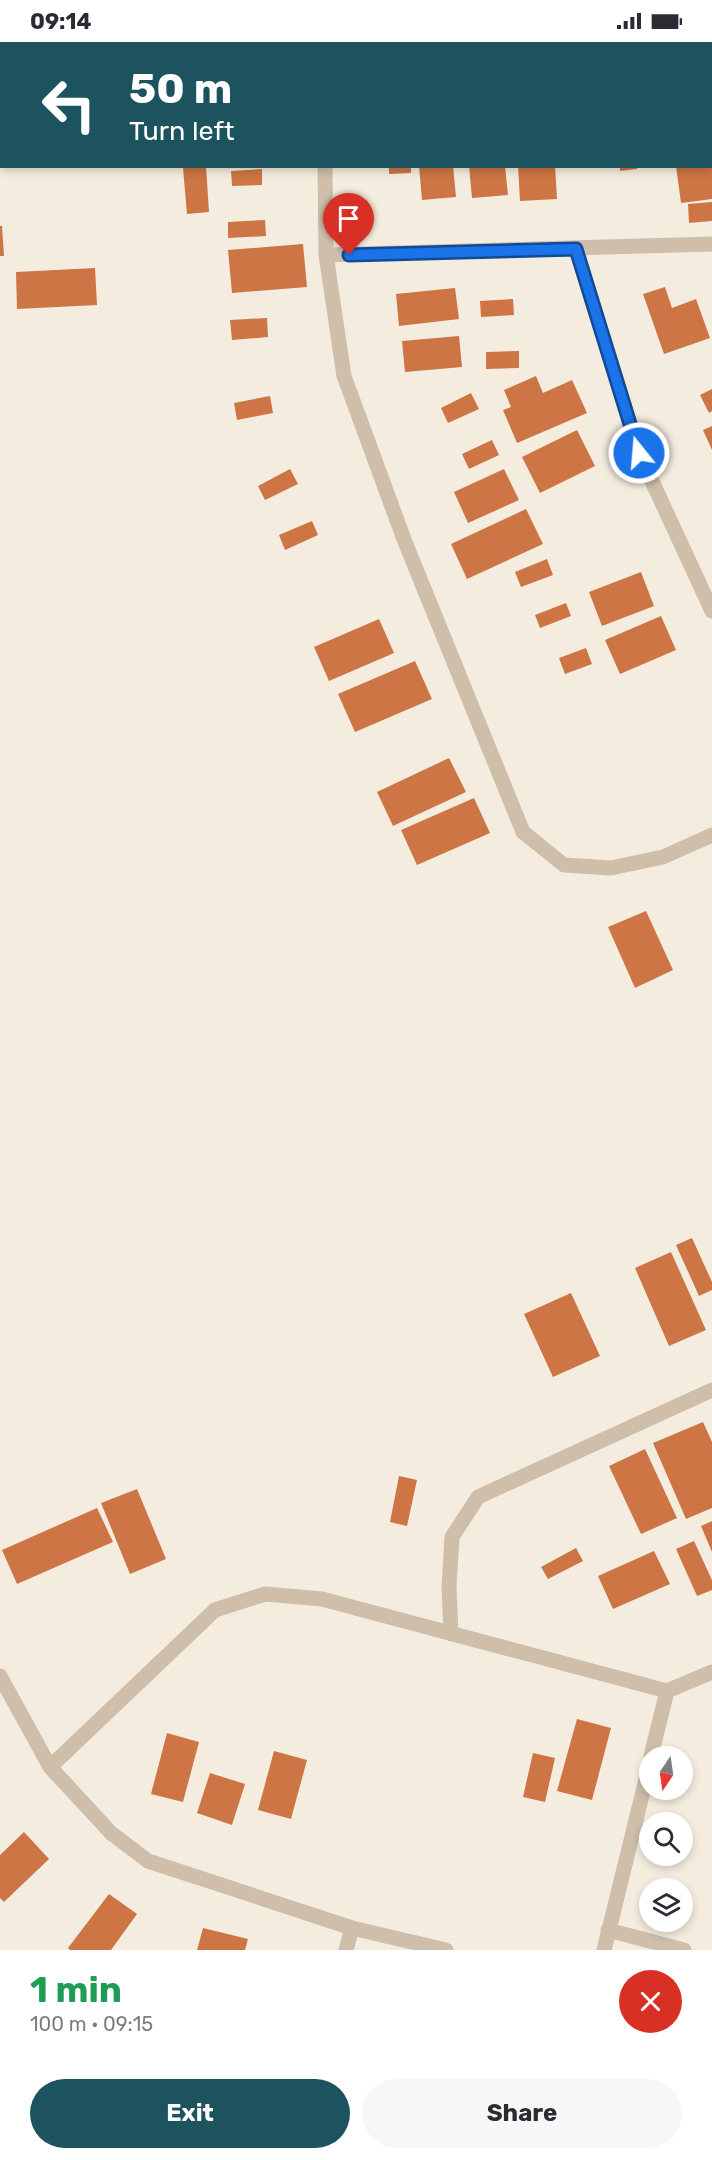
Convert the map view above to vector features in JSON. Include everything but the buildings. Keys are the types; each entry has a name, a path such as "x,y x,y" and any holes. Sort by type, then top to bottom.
{"street":[{"path":"325,168 326,255 344,376 405,542 522,832 564,865 611,868 663,857 712,835"},
{"path":"326,255 712,244"},
{"path":"576,249 639,453 712,611"},
{"path":"451,1634 449,1587 452,1537 478,1497 712,1390"},
{"path":"50,1767 215,1610 265,1594 322,1599 667,1691 712,1672"},
{"path":"0,1676 50,1767 111,1833 148,1861 352,1928 446,1950"},
{"path":"653,1746 667,1691"},
{"path":"604,1950 640,1800"},
{"path":"346,1950 352,1928"},
{"path":"608,1930 684,1950"}],"route":[{"path":"349,255 576,249 639,453"}]}
